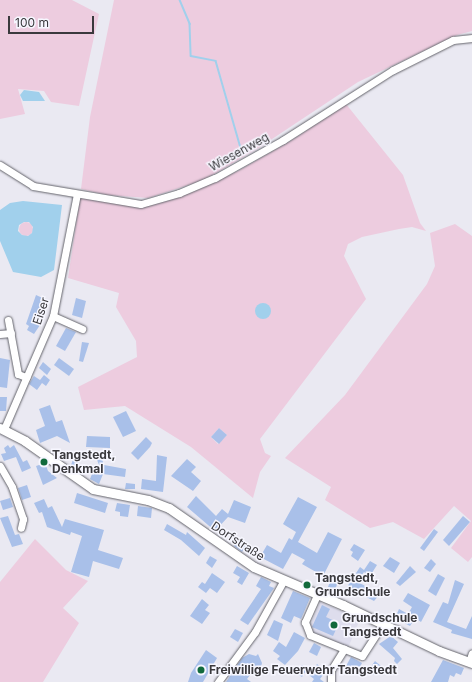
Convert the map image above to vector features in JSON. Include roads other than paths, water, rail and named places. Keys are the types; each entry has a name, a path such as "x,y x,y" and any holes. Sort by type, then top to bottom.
{"main road":[{"name":"Dorfstraße","path":"2,429 93,488 148,500 169,508 237,557 439,651 470,662"}],"street":[{"name":"Wiesenweg","path":"0,165 33,186 141,204 179,193 215,178 283,140 393,70 453,40 472,38"},
{"name":"Eiser","path":"2,429 53,316 77,194"},
{"path":"53,316 82,329"},
{"path":"8,320 18,374 26,377"},
{"path":"0,334 11,333"},
{"path":"0,466 12,487 23,519 21,528"},
{"path":"218,682 255,632 284,580"},
{"path":"318,595 305,622 307,632 344,649 360,656 365,655 383,624"},
{"path":"331,682 331,670 344,649"},
{"path":"470,662 472,653"}],"water":[{"path":"24,90 39,92 45,101 23,101 20,95"},
{"path":"23,201 62,205 54,270 41,277 13,272 0,241 0,210 10,203","holes":["24,222 29,222 33,227 32,233 28,236 22,235 18,231 19,225"]},
{"path":"260,303 266,303 271,308 269,317 266,319 260,319 255,314 255,308"}],"waterway":[{"path":"180,0 190,24 191,56 216,61 241,148"}],"place":[{"name":"Tangstedt, Denkmal","path":"44,462"},
{"name":"Tangstedt, Grundschule","path":"307,585"},
{"name":"Grundschule Tangstedt","path":"334,625"},
{"name":"Freiwillige Feuerwehr Tangstedt","path":"201,670"}]}
